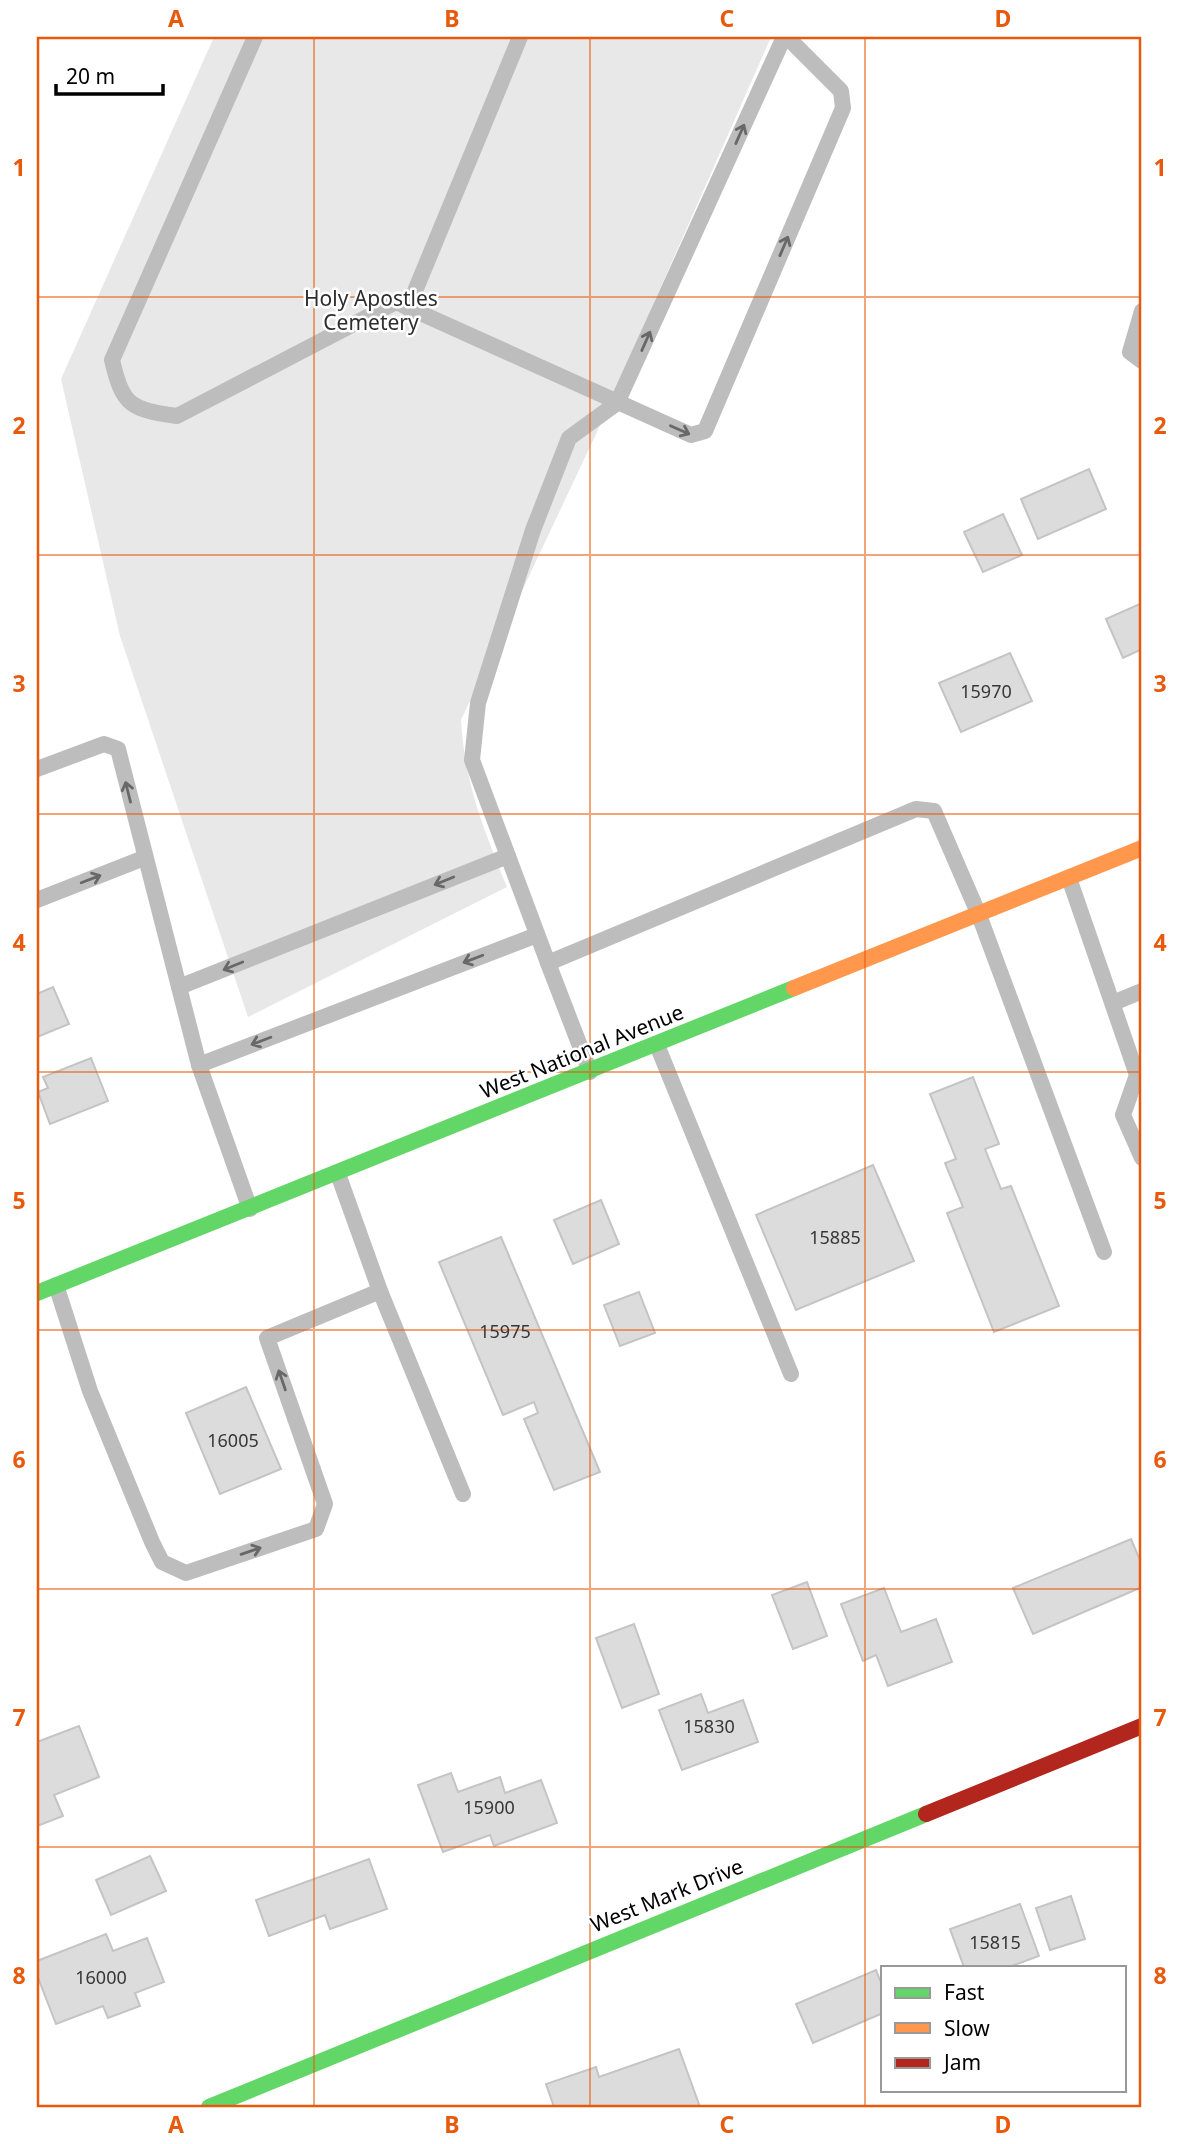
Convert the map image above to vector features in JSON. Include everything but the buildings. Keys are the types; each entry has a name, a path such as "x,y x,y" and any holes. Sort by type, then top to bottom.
{"main road":[{"name":"West National Avenue","path":"37,1293 250,1210 1142,848"},
{"name":"West Mark Drive","path":"209,2107 1142,1726"}],"lane":[{"path":"255,37 112,360 119,392 141,411 177,416 396,302 618,403 691,435 705,431 843,108 841,91 786,37 618,403 569,438 533,530 478,703 472,760 590,1072"},
{"path":"408,308 520,37"},
{"path":"1142,311 1130,352 1142,360"},
{"path":"37,769 104,744 118,749 199,1065 250,1210"},
{"path":"548,963 916,809 934,811 979,915 1104,1252"},
{"path":"179,987 508,856"},
{"path":"37,900 144,858"},
{"path":"1069,878 1137,1075 1124,1115 1142,1158"},
{"path":"199,1065 537,934"},
{"path":"1113,1003 1142,991"},
{"path":"657,1045 791,1374"},
{"path":"338,1174 380,1291 463,1494"},
{"path":"56,1285 90,1391 152,1542 162,1562 186,1573 316,1529 325,1504 267,1338 380,1291"}],"green space":[{"name":"Holy Apostles Cemetery","path":"214,37 771,37 597,432 461,720 471,786 507,887 248,1017 120,636 61,379"}],"traffic: fast":[{"path":"37,1293 794,988"},
{"path":"209,2107 926,1814"}],"traffic: slow":[{"path":"794,988 1142,848"}],"traffic: jam":[{"path":"926,1814 1142,1726"}]}
